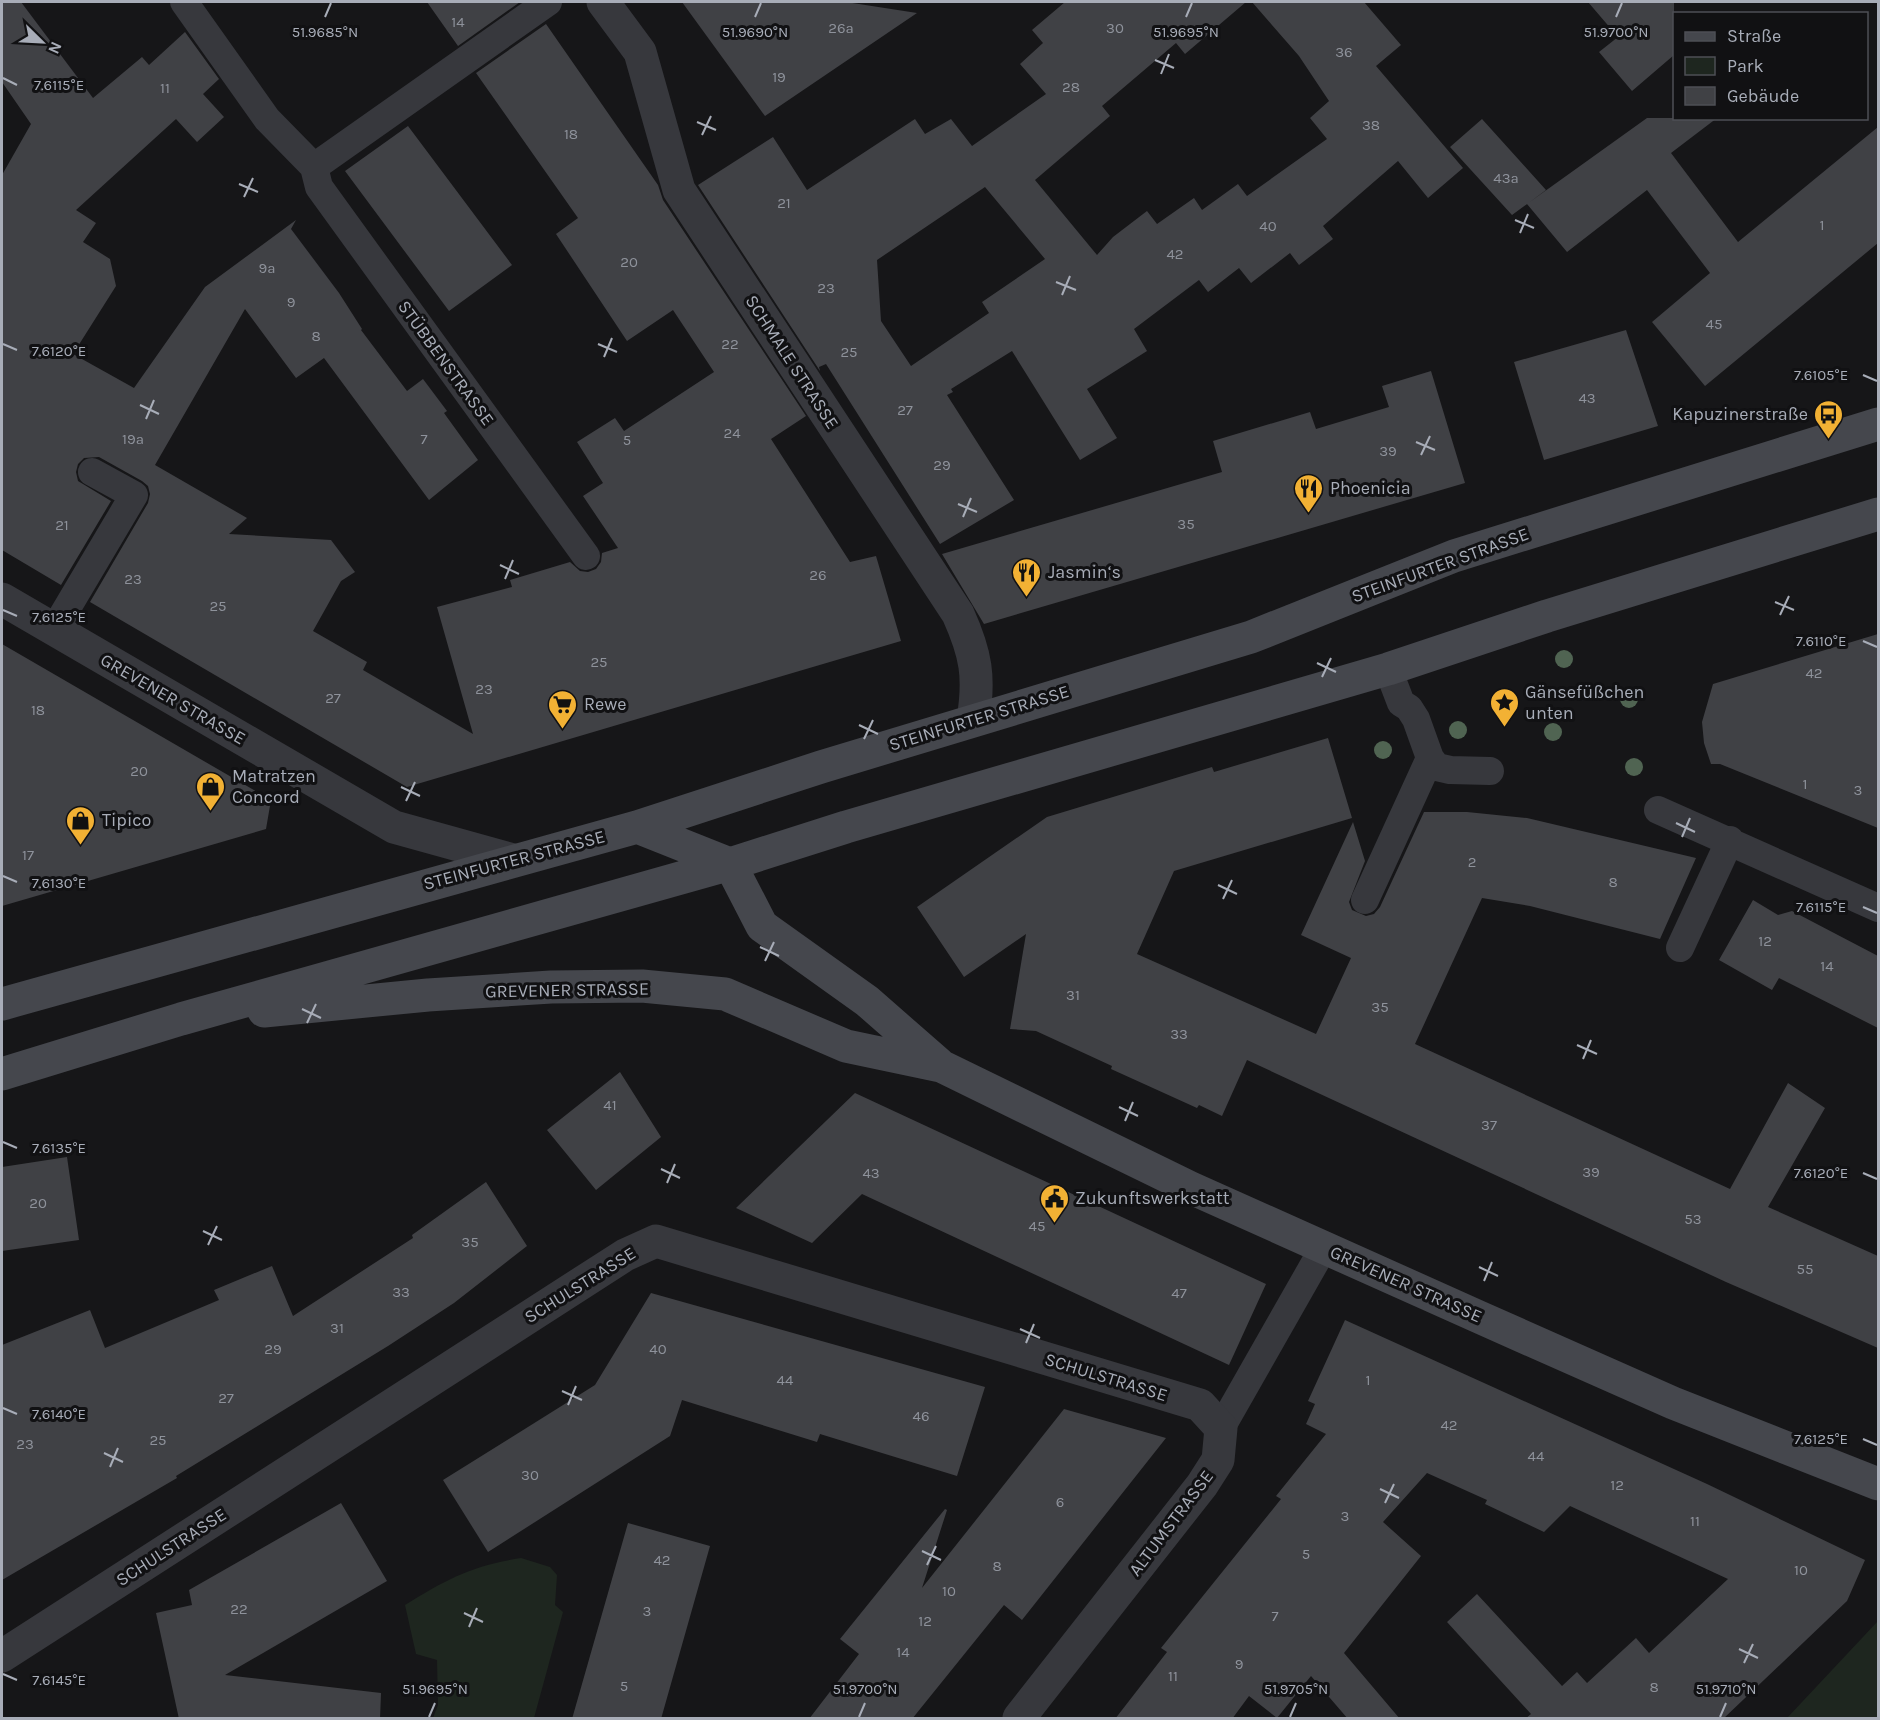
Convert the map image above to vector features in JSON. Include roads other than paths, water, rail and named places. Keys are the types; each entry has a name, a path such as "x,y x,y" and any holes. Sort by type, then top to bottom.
{"main road":[{"name":"STEINFURTER STRASSE","path":"2,1004 637,826 973,720 1251,637 1454,556 1878,424"},
{"path":"2,1074 182,1019 730,864 846,827 1388,669 1546,616 1878,514"},
{"path":"637,826 730,864"},
{"name":"GREVENER STRASSE","path":"730,864 762,926 867,1001 941,1066"},
{"name":"GREVENER STRASSE","path":"182,1019 428,995 551,987 642,986 725,994 846,1046 941,1066 1191,1188 1673,1403 1878,1484"}],"street":[{"name":"SCHMALE STRASSE","path":"603,2 640,52 679,190 958,614 969,638 979,687 973,720"},
{"name":"GREVENER STRASSE","path":"2,599 394,827 513,860"},
{"name":"SCHULSTRASSE","path":"2,1656 625,1255 656,1241 1200,1405 1221,1428"},
{"name":"ALTUMSTRASSE","path":"1019,1719 1202,1485 1218,1460 1221,1428"}],"lane":[{"name":"STÜBBENSTRASSE","path":"184,2 267,119 314,167 319,188 586,556"},
{"path":"314,167 548,2"},
{"path":"54,630 134,495 92,472"},
{"path":"1388,669 1401,703 1409,708 1416,719 1430,758 1437,767 1450,770 1490,771"},
{"path":"1365,900 1430,758"},
{"path":"1659,810 1878,908"},
{"path":"1680,948 1730,840"},
{"name":"ALTUMSTRASSE","path":"1221,1428 1324,1247"}],"place":[{"name":"Kapuzinerstraße","path":"1829,440"},
{"name":"Phoenicia","path":"1309,514"},
{"name":"Jasmin‘s","path":"1027,598"},
{"name":"Gänsefüßchen unten","path":"1504,728"},
{"name":"Rewe","path":"563,730"},
{"name":"Matratzen Concord","path":"211,812"},
{"name":"Tipico","path":"81,846"},
{"name":"Zukunftswerkstatt","path":"1054,1224"}]}
